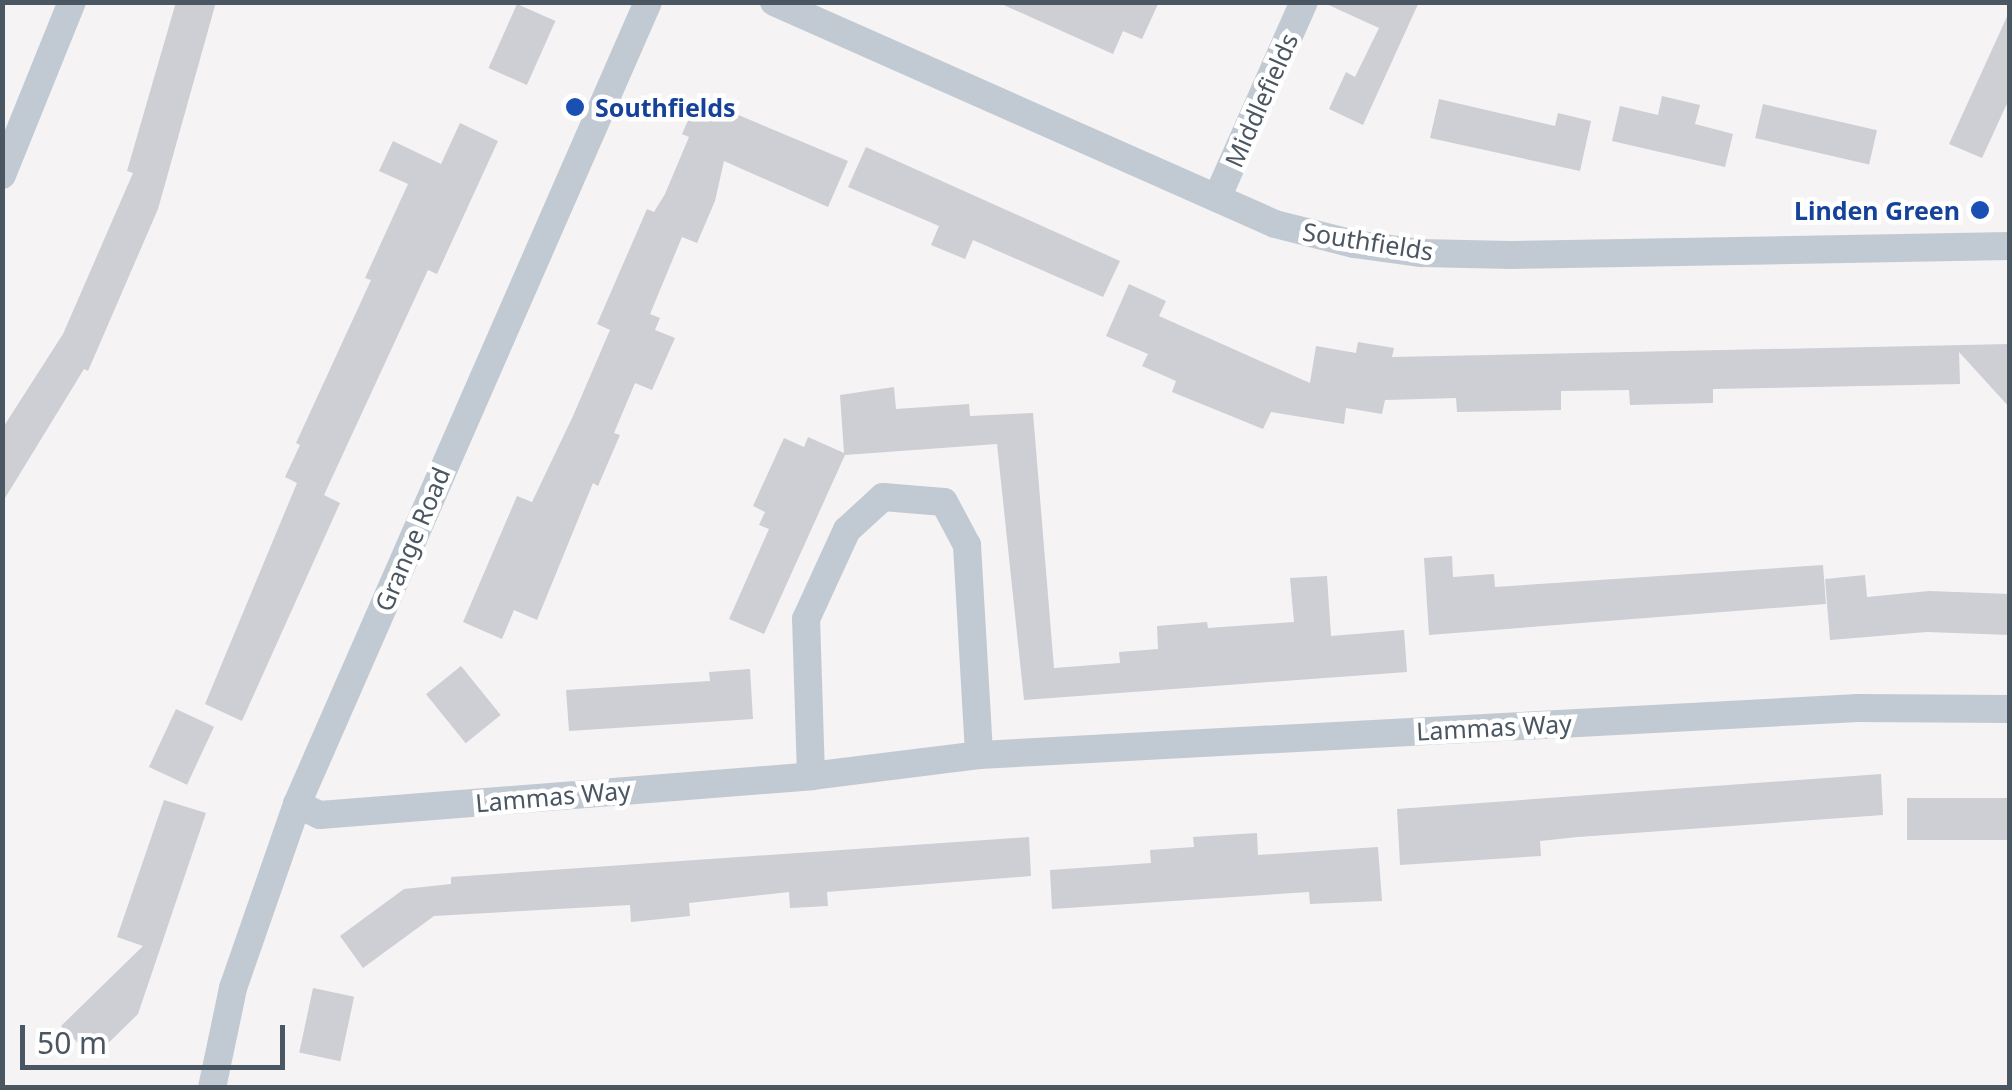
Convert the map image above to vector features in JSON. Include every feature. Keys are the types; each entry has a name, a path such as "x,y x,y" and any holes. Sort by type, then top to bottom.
{"street":[{"path":"2,175 72,2"},
{"name":"Grange Road","path":"212,1088 233,988 297,804 648,2"},
{"name":"Southfields","path":"774,2 1292,229 1421,254 2010,246"},
{"name":"Middlefields","path":"1217,198 1304,2"},
{"path":"811,776 806,619 847,530 884,497 944,502 967,544 980,755"},
{"name":"Lammas Way","path":"297,804 320,815 811,776 980,755 1858,708 2010,710"}],"building":[{"path":"176,2 216,2 158,209 88,371 84,369 2,503 2,429 63,334 133,173 127,171"},
{"path":"997,2 1159,2 1142,39 1123,31 1113,54"},
{"path":"1322,2 1419,2 1363,125 1329,109 1346,72 1355,77 1379,28"},
{"path":"517,4 555,21 527,85 489,68"},
{"path":"2010,10 2010,97 1982,158 1949,144"},
{"path":"1662,96 1700,105 1695,124 1733,134 1725,167 1612,141 1620,106 1658,115"},
{"path":"698,98 848,161 828,207 724,161 715,201 697,243 682,237 650,314 660,318 655,330 675,338 652,390 635,383 614,433 620,435 598,486 593,483 537,620 514,610 502,639 463,622 517,496 532,502 573,416 610,330 597,324 647,209 654,212 665,194 689,137 682,134"},
{"path":"1439,99 1555,126 1558,113 1591,121 1580,171 1430,138"},
{"path":"1763,104 1877,130 1869,164 1755,138"},
{"path":"460,123 498,141 437,274 428,270 324,495 340,503 242,721 205,704 297,483 285,477 300,445 296,443 371,280 365,278 408,184 379,171 393,141 441,164"},
{"path":"866,147 1120,261 1103,297 973,240 965,259 931,245 939,226 848,187"},
{"path":"1129,284 1166,301 1159,316 1310,383 1316,346 1356,353 1358,342 1394,348 1392,357 2010,344 2010,408 1959,352 1960,384 1713,389 1713,403 1630,405 1629,390 1561,391 1561,410 1457,412 1456,398 1385,400 1382,414 1346,408 1344,424 1271,412 1263,429 1172,392 1176,381 1142,366 1148,354 1106,336"},
{"path":"894,387 896,409 969,404 970,416 1033,413 1054,668 1120,663 1119,652 1158,649 1157,626 1207,622 1208,628 1294,622 1290,578 1327,576 1331,636 1404,630 1407,672 1024,700 997,444 845,455 764,634 729,619 769,529 759,525 765,512 753,506 784,438 804,447 808,437 844,453 840,395"},
{"path":"1452,556 1453,577 1494,574 1495,587 1823,565 1826,604 1429,635 1424,558"},
{"path":"1865,575 1867,597 1929,591 2010,594 2010,635 1927,632 1830,640 1825,579"},
{"path":"461,666 501,715 466,743 426,694"},
{"path":"750,669 753,719 569,731 566,690 710,681 709,672"},
{"path":"176,709 214,727 187,785 149,767"},
{"path":"1881,774 1883,815 1578,837 1540,841 1541,856 1400,865 1397,809"},
{"path":"1907,798 2010,798 2010,840 1907,840"},
{"path":"164,800 206,813 138,1014 93,1058 61,1026 143,946 117,937"},
{"path":"1257,833 1258,855 1378,847 1382,901 1310,904 1309,892 1052,909 1050,870 1151,863 1150,850 1194,847 1193,837"},
{"path":"1029,837 1031,876 827,892 828,906 790,908 789,892 689,903 690,916 631,922 630,905 434,916 363,968 340,936 404,889 451,884 451,877"},
{"path":"313,988 354,997 340,1061 299,1053"}],"place":[{"name":"Southfields","path":"575,107"},
{"name":"Linden Green","path":"1980,210"}]}
